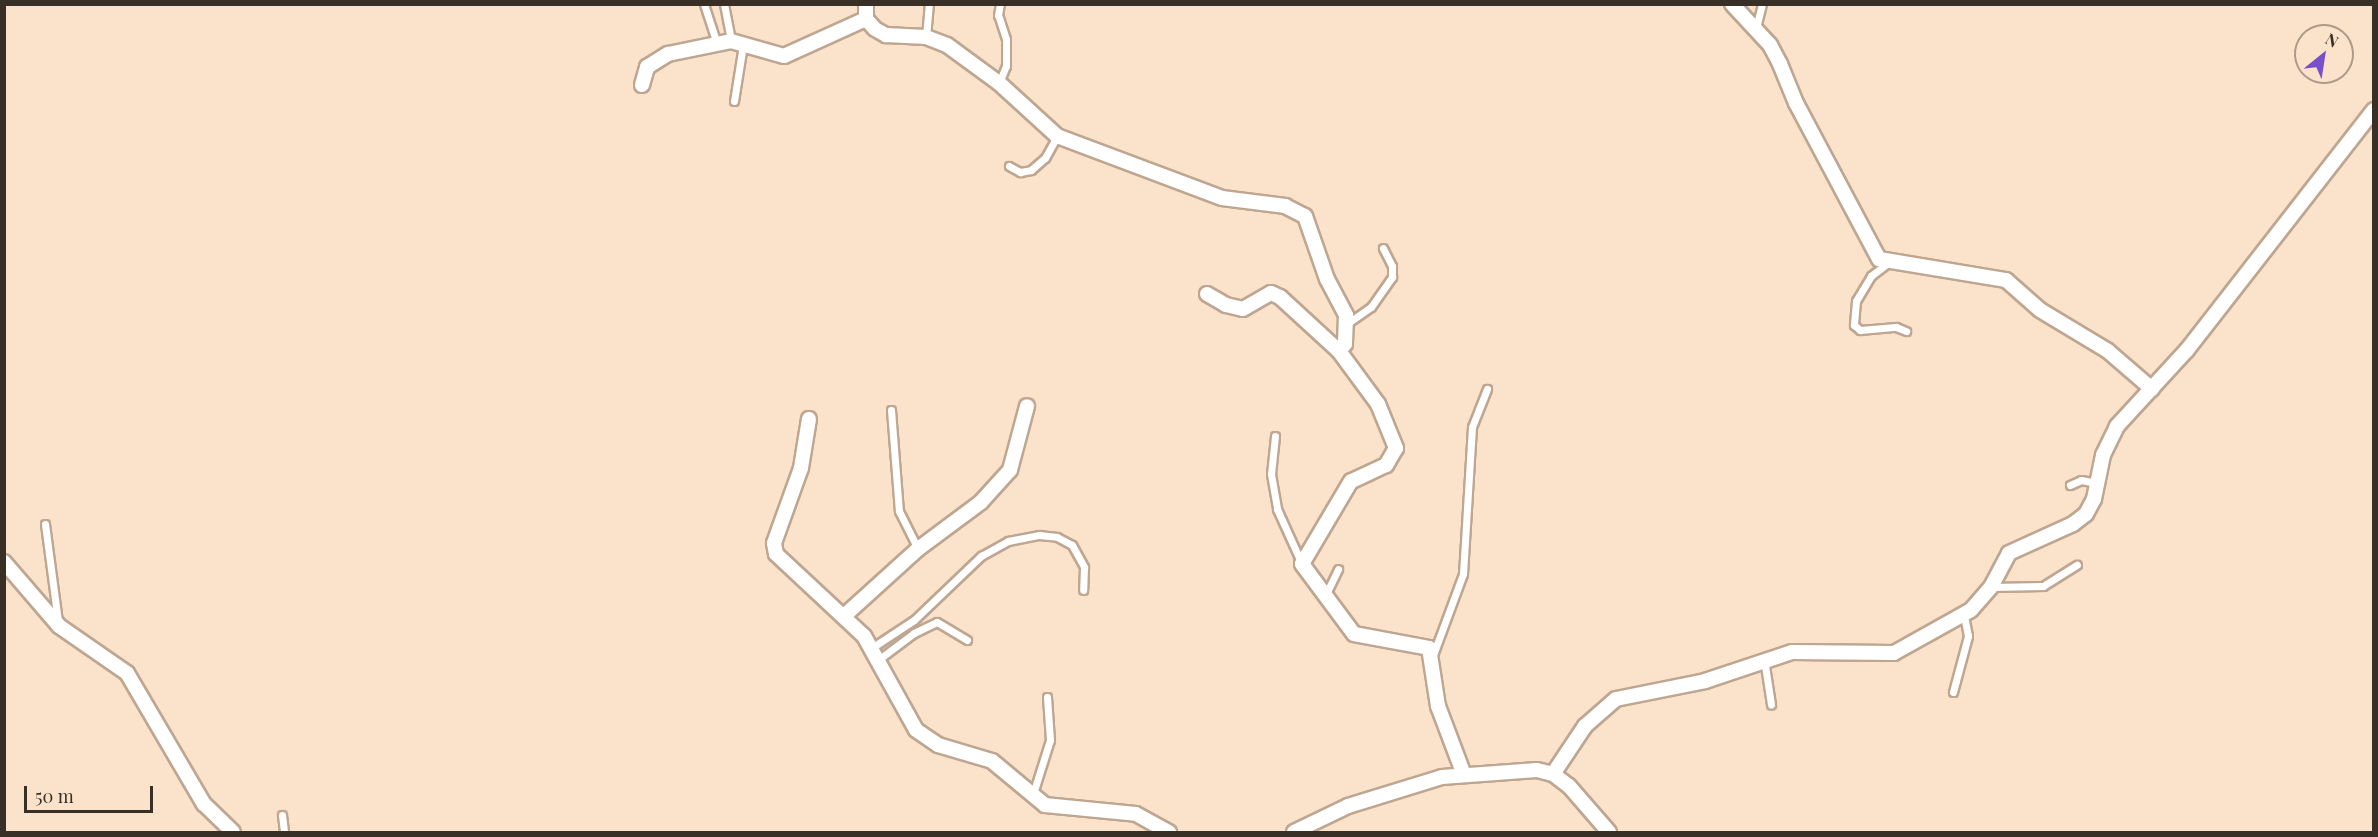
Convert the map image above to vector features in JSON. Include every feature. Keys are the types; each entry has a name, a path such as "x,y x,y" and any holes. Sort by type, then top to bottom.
{"street":[{"path":"1732,4 1756,28 1780,64 1872,252 1887,263 2006,280 2040,310 2108,351 2152,389"},
{"path":"642,85 654,60 717,44 737,43 784,56 866,12 886,35 926,38 947,45 999,83 1058,135 1222,198 1296,209 1312,226 1327,279 1348,322 1345,344 1339,351"},
{"path":"1553,774 1585,726 1616,699 1705,681 1764,659 1792,652 1894,653 1964,615 1991,587 2009,553 2073,524 2086,513 2109,440 2187,350 2373,110"},
{"path":"1207,294 1226,305 1243,309 1271,293 1280,297 1339,351 1378,404 1396,448 1386,465 1352,481 1302,564 1354,634 1422,645 1433,655 1438,706 1463,772"},
{"path":"844,616 918,549 954,525 1010,470 1027,406"},
{"path":"809,419 801,468 774,543 776,554 844,616 876,654 916,730 926,739 992,761 1032,797 1058,809 1136,814 1168,832"},
{"path":"4,562 59,626 127,673 204,804 233,832"},
{"path":"1294,832 1348,806 1463,772 1537,770 1553,774 1569,786 1609,832"}],"lane":[{"path":"704,4 717,44"},
{"path":"724,4 737,43 734,101"},
{"path":"926,38 929,4"},
{"path":"999,83 1006,66 1006,39 998,15 1000,4"},
{"path":"1756,28 1762,4"},
{"path":"1009,166 1020,172 1039,165 1058,135"},
{"path":"1348,322 1371,307 1392,277 1392,266 1383,248"},
{"path":"1887,263 1871,276 1856,301 1854,325 1860,330 1896,327 1906,331"},
{"path":"1433,655 1463,574 1473,427 1487,389"},
{"path":"891,410 899,511 918,549"},
{"path":"1275,436 1271,474 1277,509 1302,564"},
{"path":"2070,485 2081,480 2097,483"},
{"path":"45,524 59,626"},
{"path":"876,654 981,556 1008,541 1039,535 1057,537 1072,545 1084,567 1083,590"},
{"path":"1991,587 2043,586 2077,566"},
{"path":"1325,596 1338,569"},
{"path":"1953,692 1968,636 1964,615"},
{"path":"876,654 937,622 968,640"},
{"path":"1764,659 1771,704"},
{"path":"1032,797 1050,740 1047,697"},
{"path":"282,815 284,832"}]}
